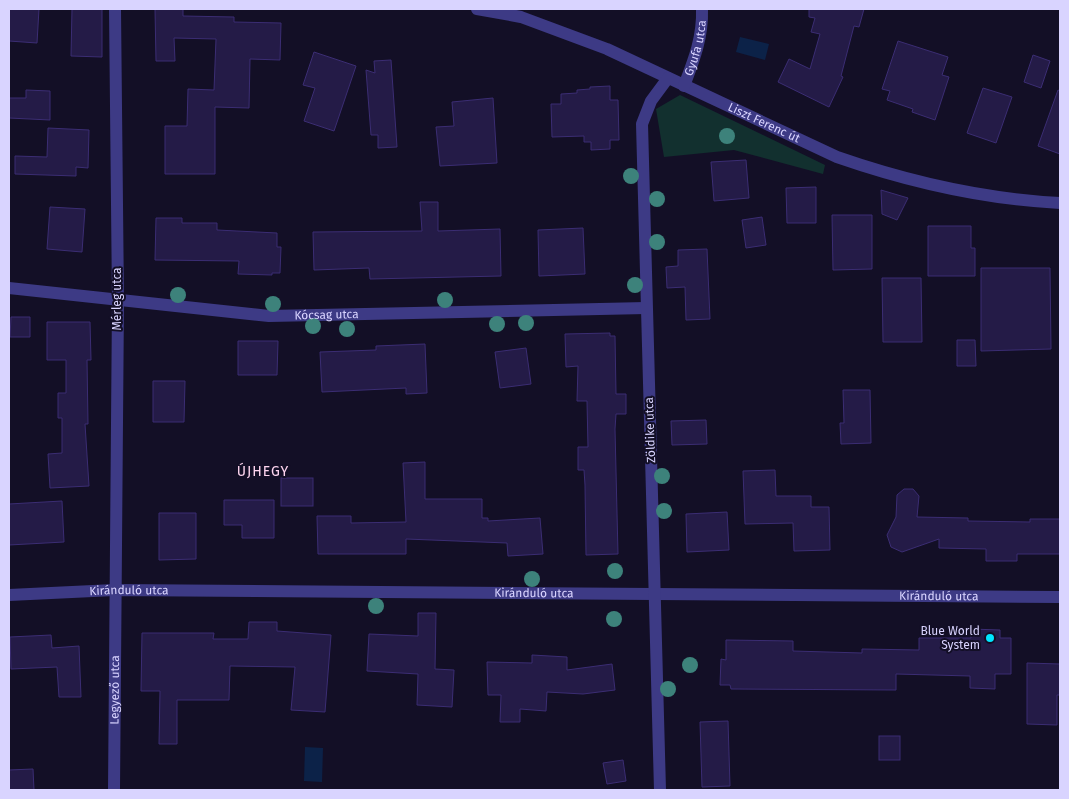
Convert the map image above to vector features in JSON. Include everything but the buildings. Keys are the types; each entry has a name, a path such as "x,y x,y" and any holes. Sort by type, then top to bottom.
{"street":[{"name":"Mérleg utca","path":"114,590 118,301 115,9"},
{"name":"Liszt Ferenc út","path":"477,9 530,20 607,49 838,157 877,171 919,182 979,193 1060,203"},
{"name":"Gyufa utca","path":"684,86 698,51 702,9"},
{"name":"Zöldike utca","path":"660,790 642,124 651,101 668,78"},
{"name":"Kócsag utca","path":"9,288 269,316 646,308"},
{"name":"Kiránduló utca","path":"9,595 114,590 655,596 1060,597"},
{"name":"Legyező utca","path":"114,590 114,790"}],"green space":[{"path":"680,95 825,165 823,174 734,150 664,157 656,109"}],"water":[{"path":"740,37 769,44 765,60 736,52"},
{"path":"305,747 323,748 322,782 304,781"}],"place":[{"name":"Blue World System","path":"990,638"}],"district":[{"name":"ÚJHEGY","path":"263,471"}]}
